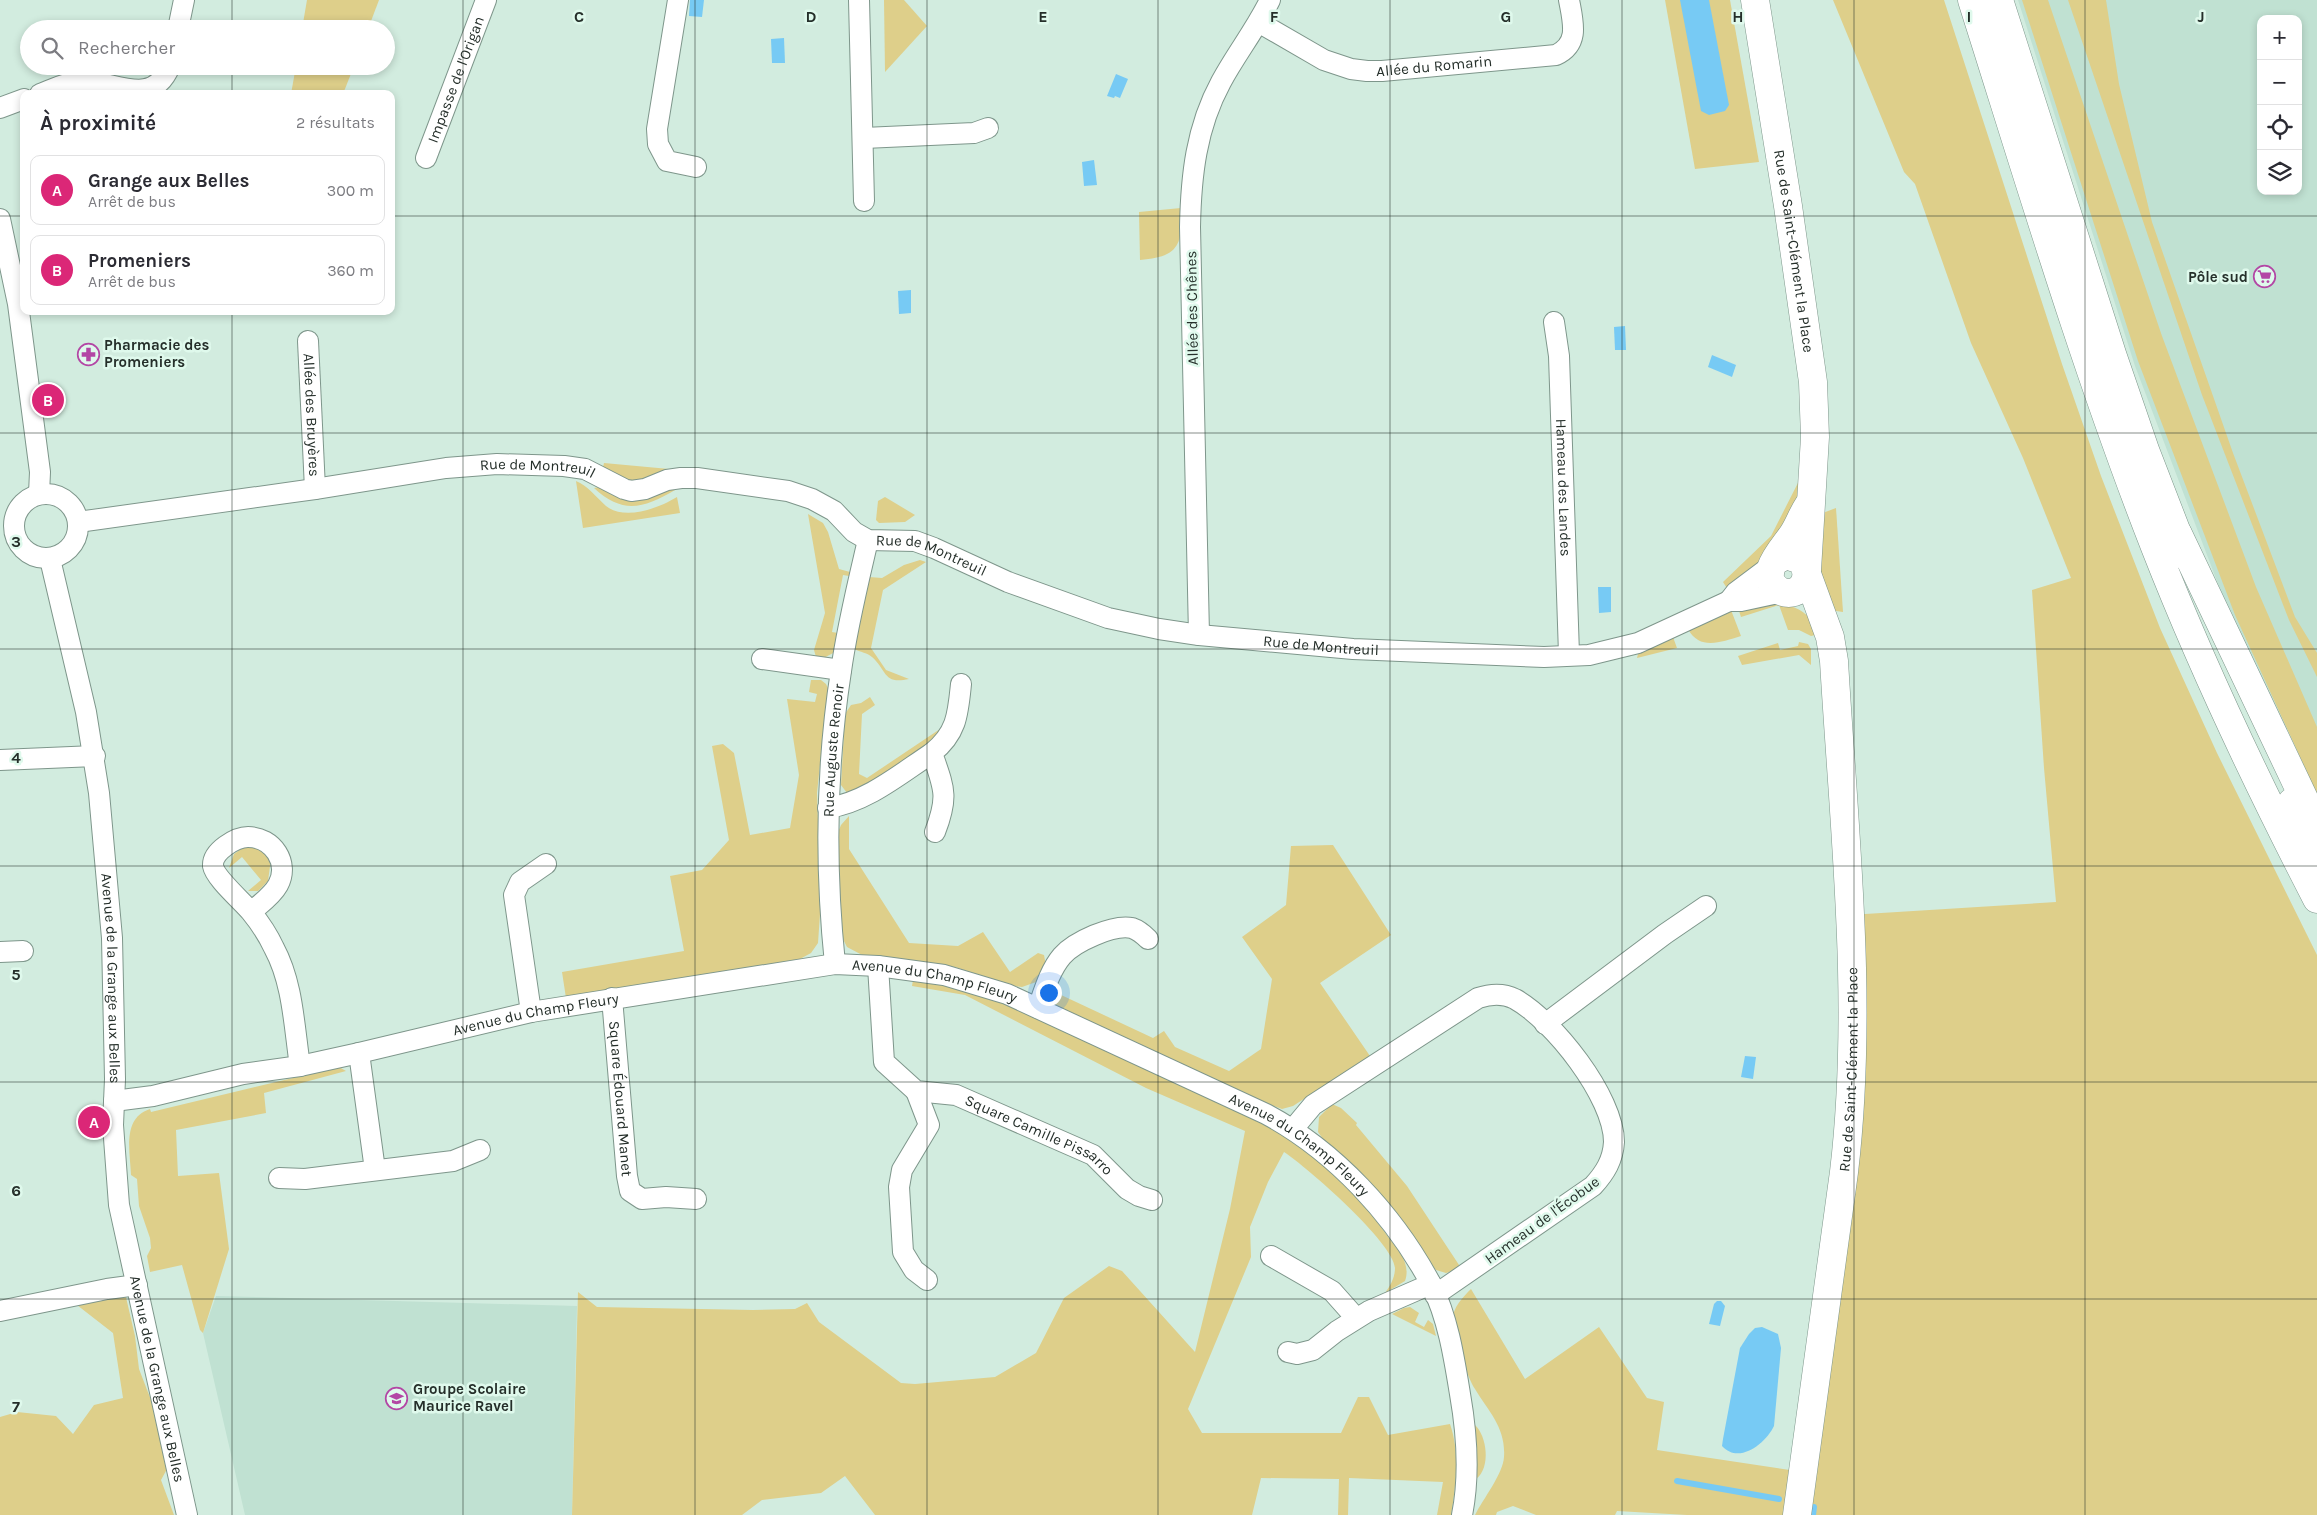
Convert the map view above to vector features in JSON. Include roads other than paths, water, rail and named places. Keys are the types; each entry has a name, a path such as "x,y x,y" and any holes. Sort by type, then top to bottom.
{"main road":[{"name":"Rue de Saint-Clément la Place","path":"1756,0 1813,382 1815,437 1810,502 1812,516 1807,572 1830,637 1834,661 1853,1010 1852,1089 1844,1172 1797,1515"},
{"path":"1972,0 2083,347 2156,549 2218,696 2317,900"},
{"path":"1999,0 2112,354 2145,450 2235,681 2317,855"},
{"name":"Rue de Saint-Clément la Place","path":"1774,563 1810,502"},
{"path":"2178,534 2317,826"},
{"path":"1784,593 1794,592 1806,582 1807,572 1801,560 1794,556 1782,556 1774,563 1770,572 1771,582 1777,589 1825,622"}],"street":[{"path":"180,20 184,0"},
{"name":"Impasse de l'Origan","path":"426,158 486,0"},
{"path":"678,0 657,129 658,144 666,161 696,167"},
{"path":"859,0 864,138 864,201"},
{"name":"Allée des Chênes","path":"1199,635 1190,227 1191,178 1195,153 1208,108 1233,61 1260,22 1270,0"},
{"name":"Allée du Romarin","path":"1260,22 1330,62 1351,69 1382,71 1556,55 1568,48 1574,32 1569,0"},
{"path":"140,90 156,84 165,75"},
{"path":"53,90 81,81 128,90"},
{"path":"0,108 20,101"},
{"path":"864,138 974,133 988,128"},
{"path":"0,219 18,304 40,472 39,494"},
{"name":"Hameau des Landes","path":"1554,322 1559,356 1568,654"},
{"name":"Allée des Bruyères","path":"308,341 315,489"},
{"name":"Rue de Montreuil","path":"78,522 478,465 575,467 596,473 617,486 632,491 645,489 667,480 681,478 697,478 788,491 812,499 829,508 854,532 868,540 915,541 1008,582 1108,618 1159,630 1199,635 1353,650 1544,657 1605,652 1638,643 1729,601 1741,601 1784,593"},
{"path":"39,494 52,494 64,500 73,509 78,522 77,534 70,547 61,555 50,559 38,558 22,550 6,527 21,505 39,494"},
{"name":"Rue Auguste Renoir","path":"835,964 832,932 828,808 840,670 868,540"},
{"name":"Avenue de la Grange aux Belles","path":"50,559 95,756 112,938 113,1125 119,1204 187,1515"},
{"name":"Rue de Montreuil","path":"1729,601 1736,592 1774,563"},
{"path":"762,659 840,670"},
{"path":"828,808 848,804 866,796 945,743 952,731 960,706 962,684"},
{"path":"932,753 944,787 945,799 943,811 935,832"},
{"path":"0,760 95,756"},
{"path":"531,1012 514,895 520,882 546,864"},
{"path":"1545,1024 1665,934 1706,906"},
{"path":"251,912 273,946 287,978 300,1066"},
{"path":"1038,1008 1058,961 1072,947 1104,932 1124,928 1137,930 1148,939"},
{"path":"0,952 23,951"},
{"name":"Avenue du Champ Fleury","path":"114,1101 153,1096 243,1074 300,1066 531,1012 835,964 878,966 927,972 970,981 1007,994 1239,1100 1293,1129 1331,1158 1366,1193 1392,1224 1433,1290 1450,1342 1466,1433 1466,1487 1462,1515"},
{"path":"878,966 884,1062 916,1091 929,1125 902,1170 899,1187 903,1252 914,1270 927,1280"},
{"name":"Hameau de l'Écobue","path":"1288,1352 1297,1354 1313,1350 1356,1318 1433,1290 1593,1186 1608,1167 1614,1144 1610,1119 1605,1106 1579,1061 1545,1024 1514,999 1494,995 1478,998 1314,1105 1293,1129"},
{"name":"Square Édouard Manet","path":"612,998 627,1176 630,1191 642,1198 696,1199"},
{"path":"359,1053 376,1170"},
{"name":"Square Camille Pissarro","path":"916,1091 956,1095 1093,1155 1127,1189 1139,1196 1152,1200"},
{"path":"279,1178 305,1179 453,1160 480,1150"},
{"path":"1271,1256 1332,1291 1356,1318"},
{"path":"0,1311 107,1289 137,1285"}],"water":[{"path":"690,0 704,0 702,17 689,16"},
{"path":"1680,0 1709,0 1729,105 1725,111 1709,115 1701,111"},
{"path":"784,38 785,63 772,63 771,39"},
{"path":"1116,74 1128,79 1120,98 1107,96"},
{"path":"1094,160 1097,185 1084,186 1082,162"},
{"path":"911,290 911,313 899,314 898,291"},
{"path":"1625,326 1626,350 1615,350 1614,327"},
{"path":"1712,355 1736,365 1732,377 1708,367"},
{"path":"1598,587 1611,587 1611,612 1599,613"},
{"path":"1745,1056 1756,1057 1753,1079 1741,1077"},
{"path":"1717,1301 1721,1301 1725,1306 1720,1326 1709,1324 1714,1304"},
{"path":"1762,1327 1778,1334 1781,1348 1774,1426 1759,1445 1744,1453 1736,1453 1722,1446 1740,1348 1755,1328"}],"waterway":[{"path":"1677,1481 1779,1499"},
{"path":"1813,1515 1814,1507"}],"place":[{"name":"Pôle sud","path":"2264,277"},
{"name":"Pharmacie des Promeniers","path":"88,354"},
{"name":"Promeniers","path":"48,400"},
{"name":"Grange aux Belles","path":"94,1122"},
{"name":"Groupe Scolaire Maurice Ravel","path":"397,1398"}]}
